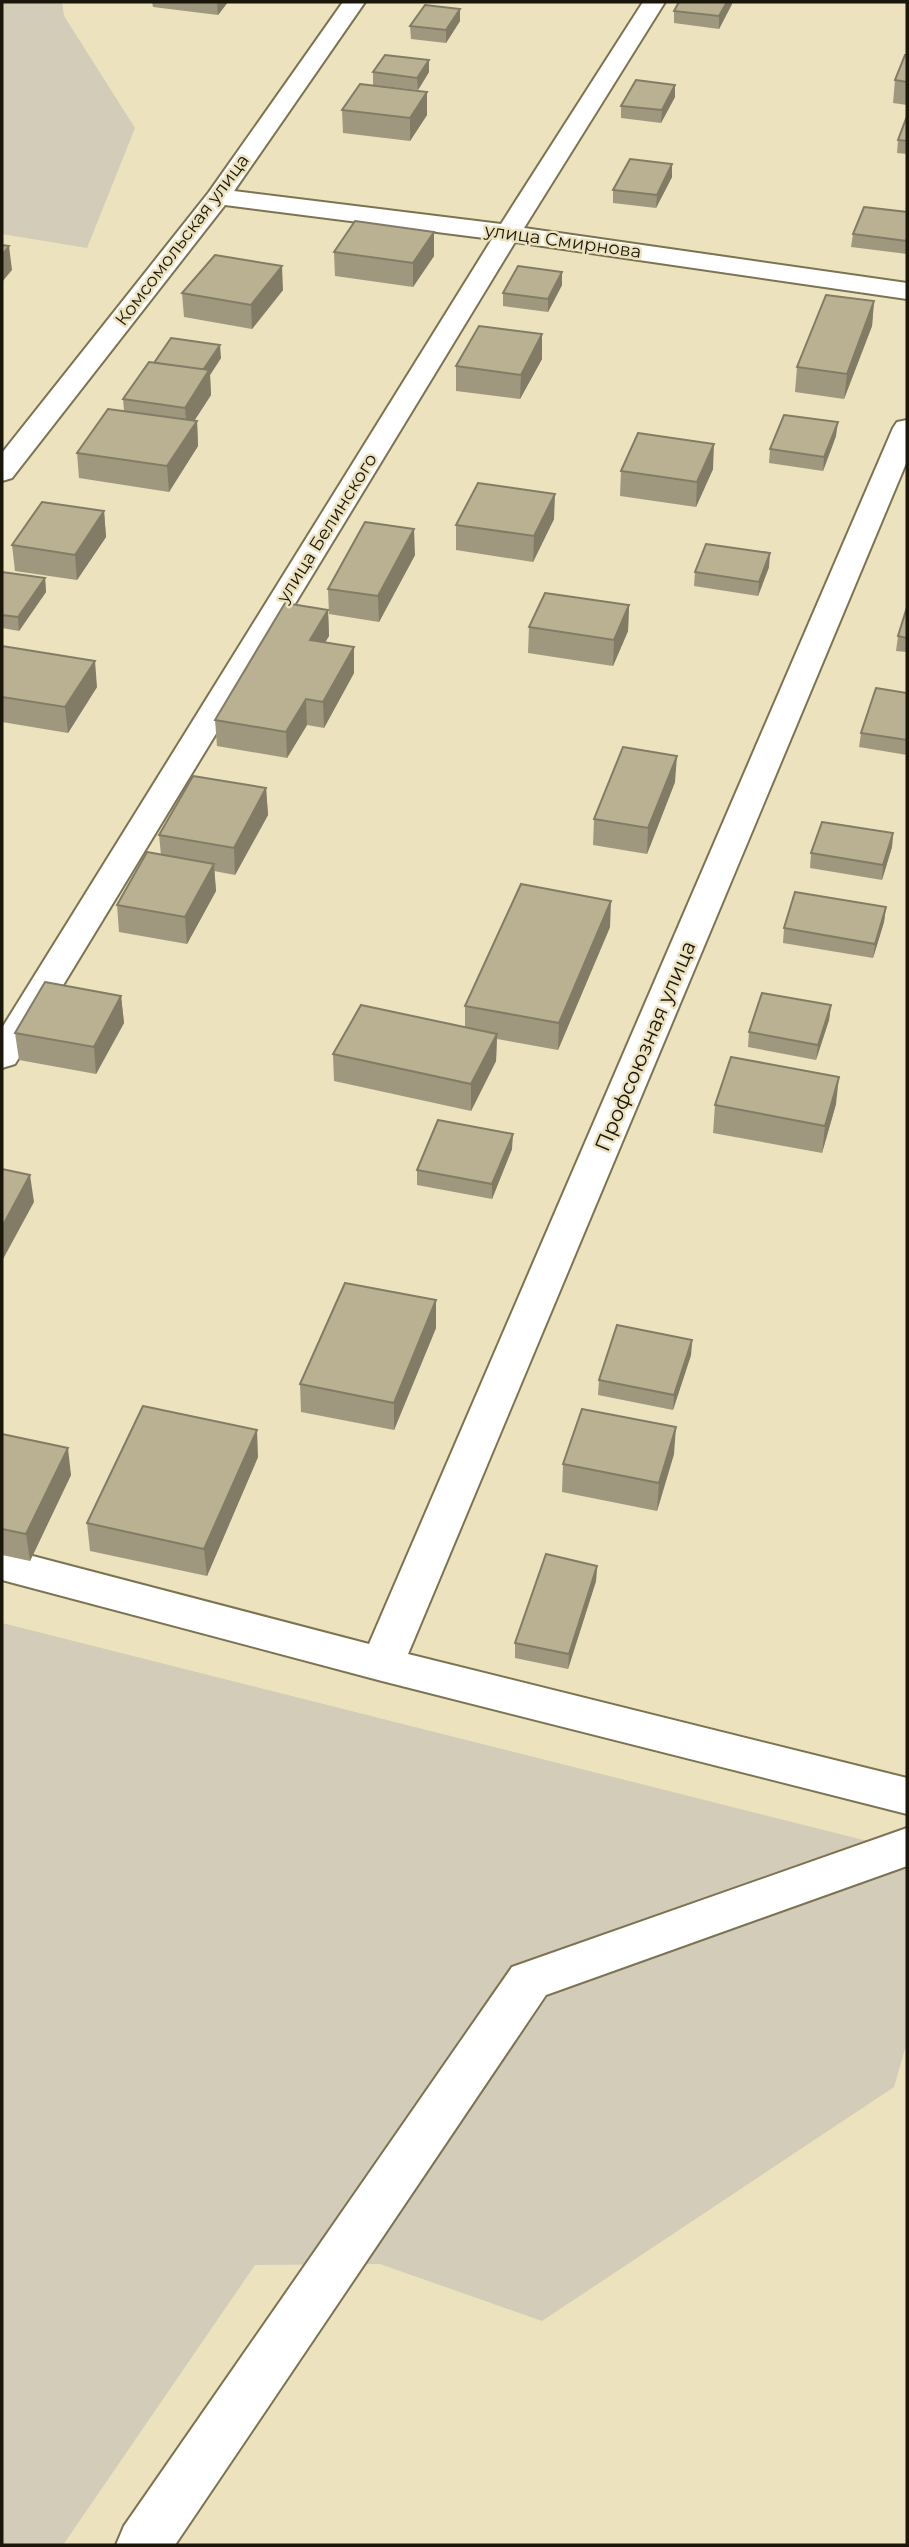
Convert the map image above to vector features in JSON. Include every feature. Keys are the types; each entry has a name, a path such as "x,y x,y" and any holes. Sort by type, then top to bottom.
{"street":[{"name":"Комсомольская улица","path":"2,472 218,197 354,2"},
{"name":"улица Белинского","path":"2,1056 508,233 654,2"},
{"name":"улица Смирнова","path":"218,197 508,233 907,291"},
{"name":"Профсоюзная улица","path":"382,1664 907,428"},
{"path":"2,1564 382,1664 907,1796"},
{"path":"143,2545 529,1981 907,1847"}],"shaded area":[{"path":"2,2 62,2 64,16 135,128 87,248 2,234"},
{"path":"2,1623 907,1851 907,2042 894,2087 542,2321 380,2264 255,2265 63,2545 2,2545"}],"building":[{"path":"679,2 727,2 719,16 674,11"},
{"path":"425,5 460,9 446,30 410,26"},
{"path":"385,55 429,60 417,78 373,72"},
{"path":"907,55 907,82 895,80"},
{"path":"636,80 675,85 662,110 621,106"},
{"path":"360,84 427,92 410,118 342,110"},
{"path":"907,116 907,141 898,140"},
{"path":"630,159 672,164 657,195 613,190"},
{"path":"864,207 907,212 907,241 853,234"},
{"path":"355,221 434,232 413,263 334,252"},
{"path":"2,245 9,246 2,255"},
{"path":"215,255 282,266 251,305 182,293"},
{"path":"518,266 562,272 548,299 503,293"},
{"path":"826,295 874,301 847,374 797,367"},
{"path":"479,326 542,334 521,375 456,366"},
{"path":"171,338 220,345 203,370 154,363"},
{"path":"149,362 209,370 185,408 123,399"},
{"path":"108,409 197,421 167,466 77,453"},
{"path":"784,415 838,422 824,457 770,449"},
{"path":"638,433 714,444 697,482 621,471"},
{"path":"478,483 555,494 534,536 456,525"},
{"path":"42,502 104,511 75,555 12,545"},
{"path":"365,522 414,529 378,596 328,589"},
{"path":"706,544 770,553 759,582 695,572"},
{"path":"2,572 45,578 18,617 2,615"},
{"path":"545,593 629,605 614,640 529,627"},
{"path":"285,603 328,610 310,640 354,647 323,702 306,699 286,732 215,720"},
{"path":"907,607 907,638 898,636"},
{"path":"2,646 95,661 65,707 2,697"},
{"path":"876,688 907,693 907,740 861,733"},
{"path":"623,747 677,756 648,828 594,819"},
{"path":"193,776 266,788 234,848 159,835"},
{"path":"822,822 893,833 883,865 811,853"},
{"path":"147,852 214,864 185,917 117,905"},
{"path":"521,884 611,901 559,1023 465,1006"},
{"path":"795,892 886,907 875,944 784,928"},
{"path":"45,982 121,996 94,1047 15,1033"},
{"path":"762,993 831,1005 818,1045 749,1032"},
{"path":"361,1005 497,1034 471,1084 333,1054"},
{"path":"731,1057 839,1077 825,1126 715,1105"},
{"path":"438,1120 513,1134 492,1184 417,1170"},
{"path":"2,1169 30,1175 2,1227"},
{"path":"345,1283 436,1300 394,1403 300,1384"},
{"path":"617,1325 692,1340 674,1395 599,1380"},
{"path":"143,1406 257,1430 204,1549 87,1523"},
{"path":"582,1409 676,1427 659,1483 563,1464"},
{"path":"2,1434 68,1448 26,1534 2,1529"},
{"path":"546,1554 597,1566 569,1654 515,1643"}]}
